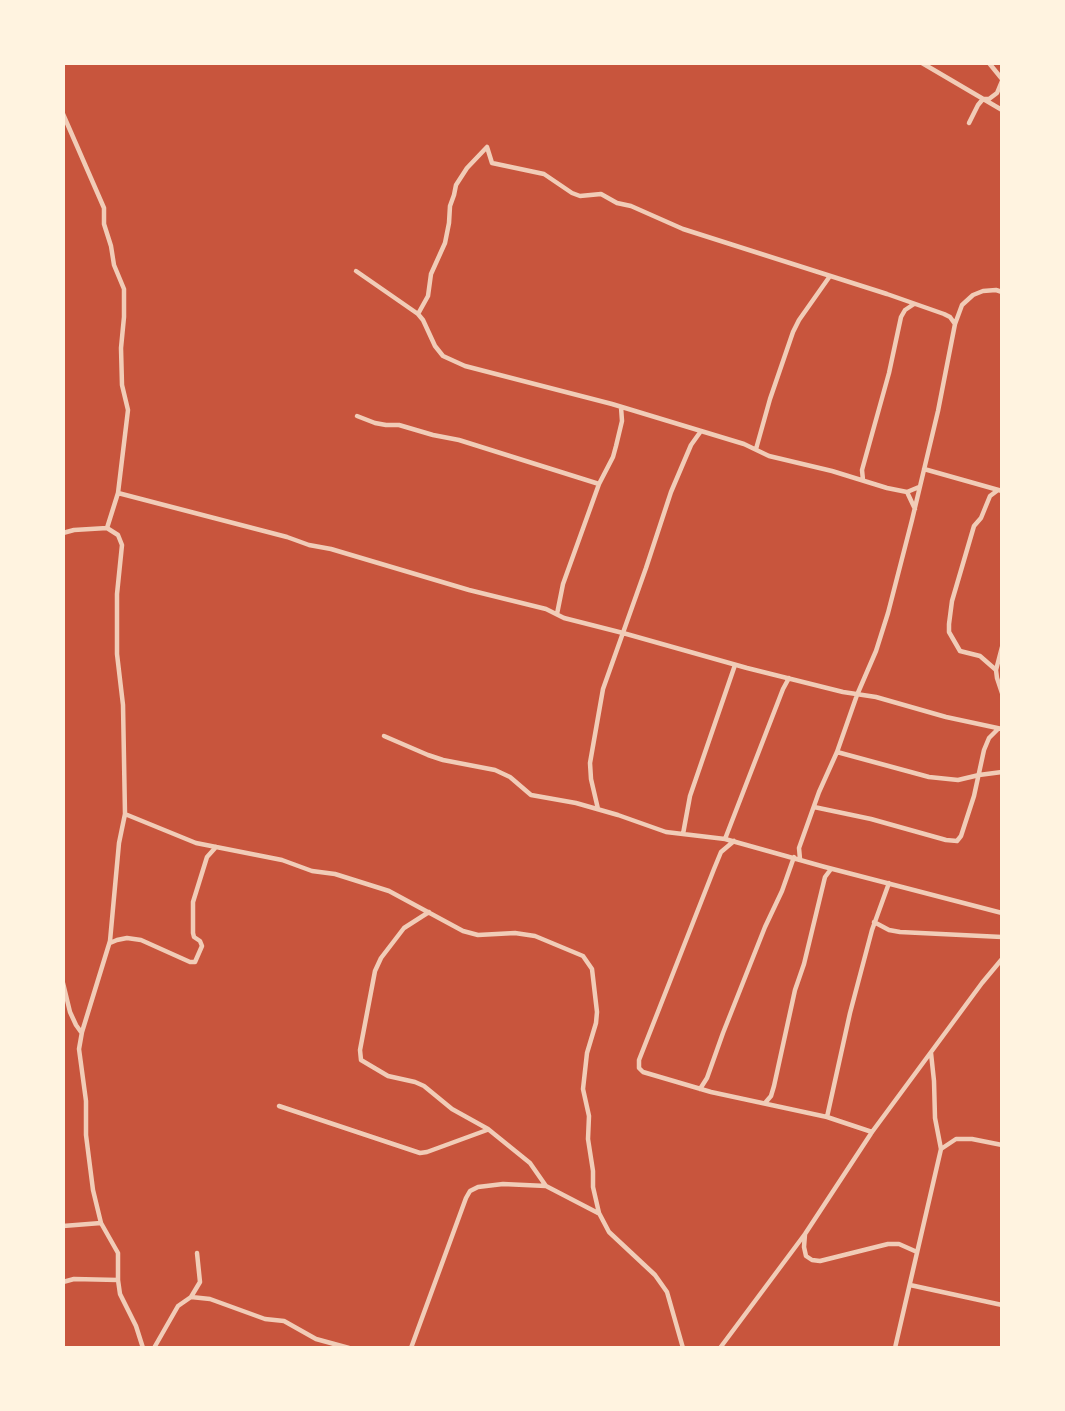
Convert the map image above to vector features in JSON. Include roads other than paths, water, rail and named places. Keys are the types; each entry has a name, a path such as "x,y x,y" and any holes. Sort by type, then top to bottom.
{"street":[{"path":"922,63 1002,110"},
{"path":"983,99 989,99 997,93 1002,80 989,63"},
{"path":"969,123 983,99"},
{"path":"63,114 104,208 104,224 114,265 124,289 122,385 128,410 118,493 107,528"},
{"path":"418,314 428,296 432,274 445,243 456,185 467,168 487,147 492,163 544,174 580,196 601,194 683,229 944,314 955,324"},
{"path":"356,271 418,314 443,356 465,366 621,407 756,449 769,456 907,492 920,487"},
{"path":"756,449 793,332 830,276"},
{"path":"700,1089 707,1078 765,927 797,858 856,695 876,651 915,509 955,324 962,305 973,295 983,291 1002,292"},
{"path":"864,481 862,470 889,373 901,317 905,310 915,304"},
{"path":"557,614 563,584 599,484 617,446 622,421 621,407"},
{"path":"357,416 374,423 399,425 459,440 599,484"},
{"path":"598,809 590,763 603,689 671,492 691,445 701,431"},
{"path":"924,469 1000,491"},
{"path":"996,670 980,656 960,651 949,632 949,624 974,526 990,496 1000,491"},
{"path":"907,492 915,509"},
{"path":"118,493 288,537 469,590 546,609 564,618 735,664 1001,728"},
{"path":"63,533 107,528 118,535 122,545 117,594 117,654 123,705 125,814 119,843 109,944 79,1049 86,1101 86,1135 100,1223 118,1253 120,1294 144,1348"},
{"path":"1002,647 996,670 1002,693"},
{"path":"683,834 690,796 735,664"},
{"path":"725,839 789,678"},
{"path":"814,807 957,841 961,836 984,750 989,738 1001,728"},
{"path":"383,736 436,758 495,770 510,777 531,795 576,803 666,831 734,841 1002,913"},
{"path":"837,752 929,776 958,780 1002,772"},
{"path":"125,814 196,843 282,860 312,871 335,874 389,891 463,931 478,935 515,933 536,936 583,956 592,969 597,1012 587,1053 583,1089 589,1116 588,1139 593,1187 599,1213 610,1232 655,1275 667,1292 683,1348"},
{"path":"734,841 719,857 670,976 639,1060 639,1068 643,1073 713,1093 827,1117 872,1132"},
{"path":"109,944 127,938 141,940 195,962 202,947 193,933 193,902 207,857 216,847"},
{"path":"788,855 799,848"},
{"path":"820,866 825,877"},
{"path":"764,1104 771,1096 774,1086 795,990 825,877 831,869"},
{"path":"827,1117 850,1013 874,922 888,883"},
{"path":"429,912 404,928 381,958 375,971 360,1050 361,1060 388,1076 424,1086 452,1109 488,1129 530,1163 546,1186"},
{"path":"874,922 900,932 1002,937"},
{"path":"720,1348 805,1234 872,1132 1002,959"},
{"path":"63,983 70,1012 82,1032"},
{"path":"895,1348 941,1149 935,1118 931,1052"},
{"path":"707,1078 713,1093"},
{"path":"279,1106 420,1153 488,1129"},
{"path":"941,1149 956,1139 1002,1145"},
{"path":"411,1348 470,1191 478,1187 503,1184 546,1186 599,1213"},
{"path":"63,1226 100,1223"},
{"path":"805,1234 806,1256 812,1260 820,1261 888,1244 899,1244 918,1252"},
{"path":"154,1348 178,1306 191,1297 200,1282 197,1253"},
{"path":"63,1282 74,1279 118,1280"},
{"path":"910,1285 1002,1305"},
{"path":"191,1297 210,1299 265,1319 284,1321 316,1339 349,1348"}]}
